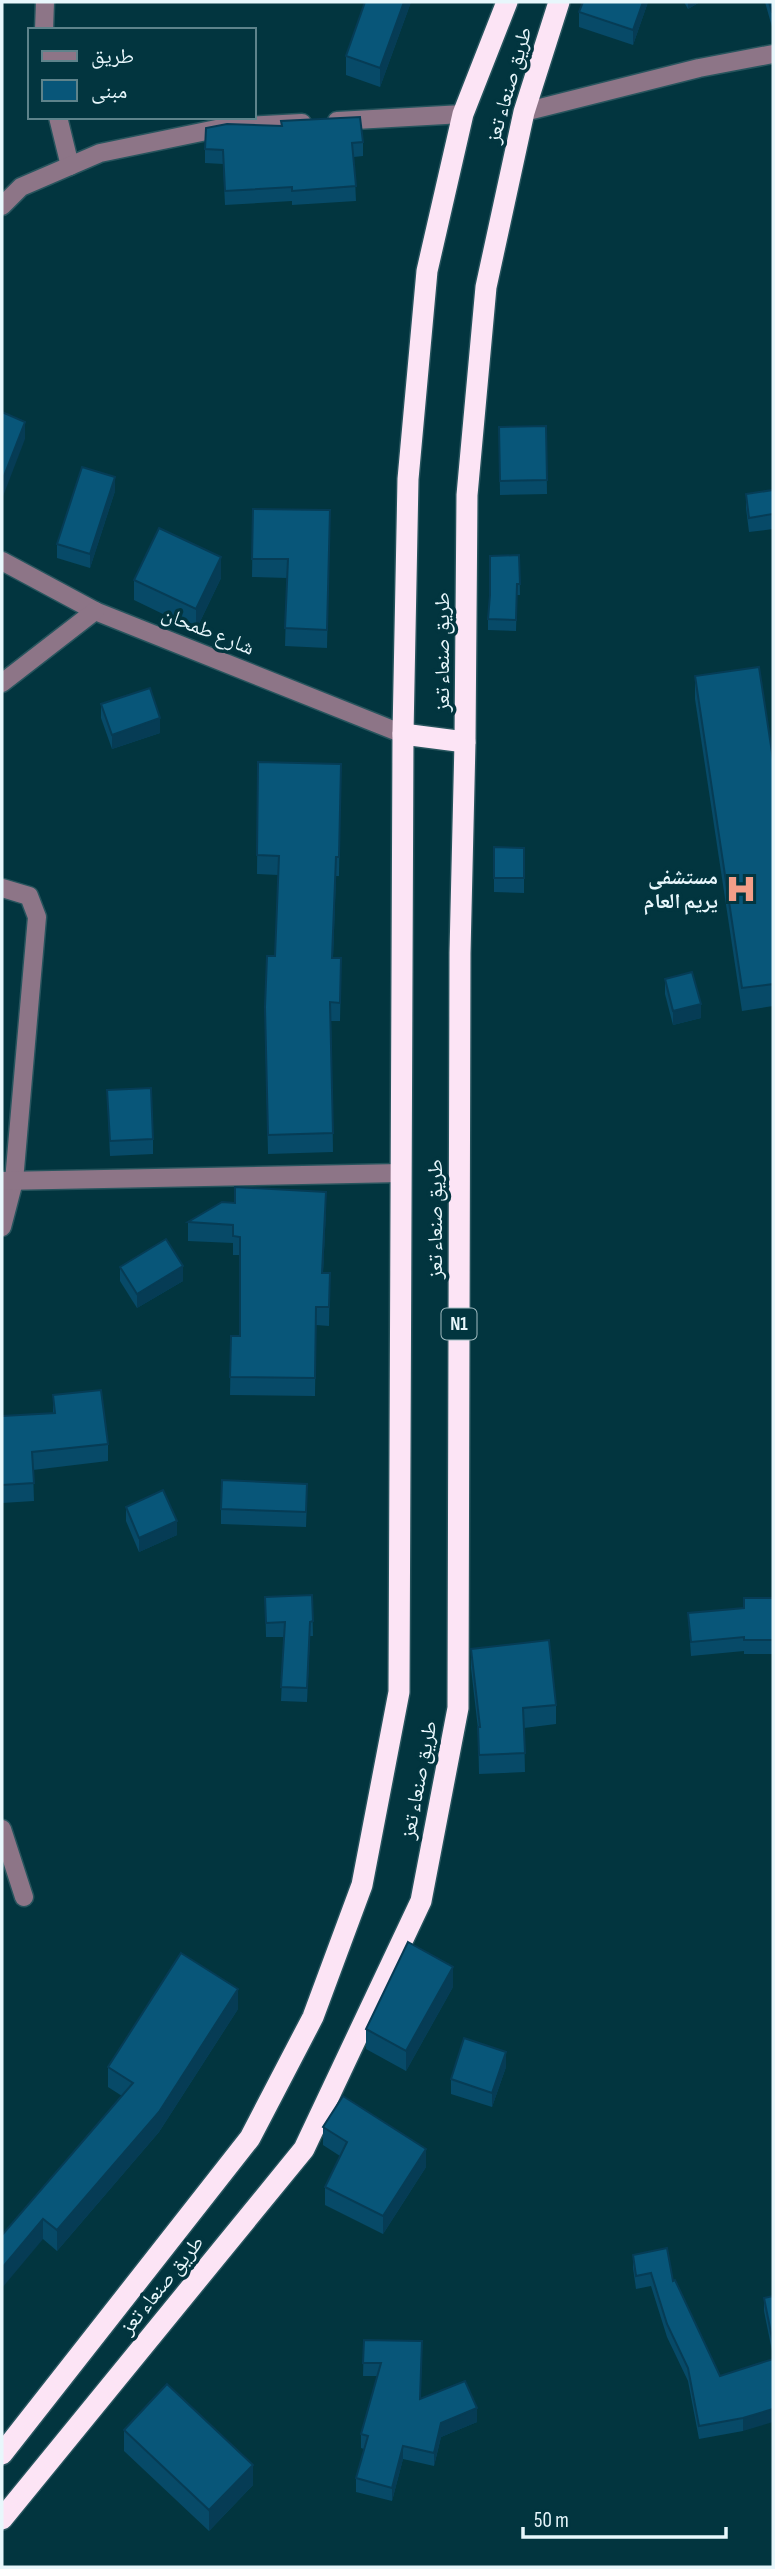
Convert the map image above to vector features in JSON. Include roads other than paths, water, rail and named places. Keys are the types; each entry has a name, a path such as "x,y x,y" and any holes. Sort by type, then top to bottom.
{"highway":[{"name":"طريق صنعاء تعز","path":"2,2454 250,2138 313,2017 362,1885 399,1692 402,734 408,479 427,271 463,114 507,2"},
{"name":"طريق صنعاء تعز","path":"2,2519 304,2149 421,1901 458,1708 460,953 467,495 486,287 524,112 559,2"},
{"path":"402,734 465,742"}],"street":[{"path":"44,28 45,2"},
{"path":"524,112 699,68 773,54"},
{"path":"2,206 21,187 100,153 226,127 463,114"},
{"path":"58,119 69,166"},
{"name":"شارع طمحان","path":"2,561 95,611 402,734"},
{"path":"2,683 95,611"},
{"path":"2,888 29,896 37,917 2,1227"},
{"path":"8,1181 401,1173"},
{"path":"2,1829 24,1897"}],"place":[{"name":"مستشفى يريم العام","path":"741,889"}]}
